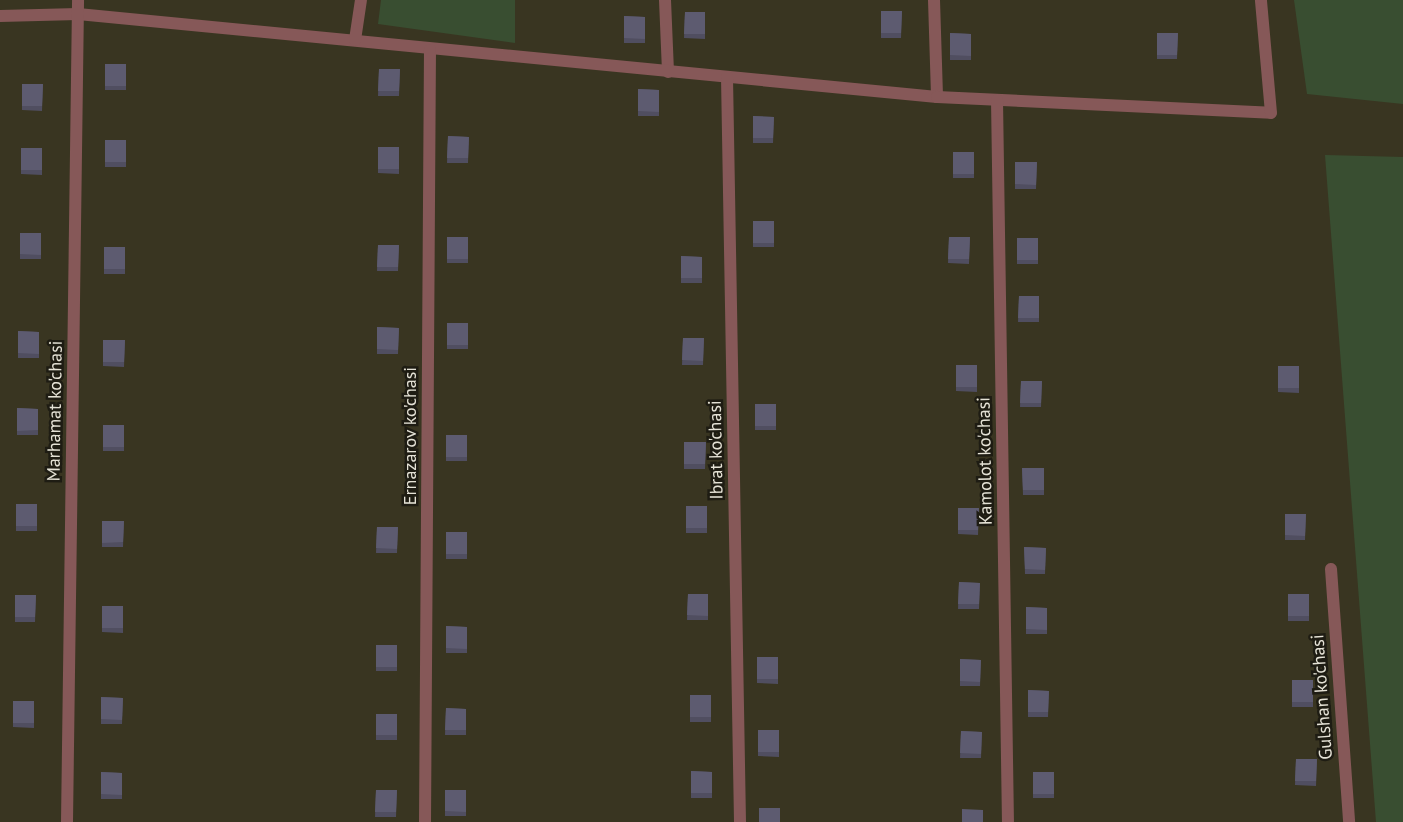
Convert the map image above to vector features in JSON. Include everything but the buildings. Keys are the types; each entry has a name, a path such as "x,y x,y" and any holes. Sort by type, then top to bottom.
{"street":[{"name":"Marhamat ko'chasi","path":"67,822 78,0"},
{"path":"355,40 361,0"},
{"path":"665,0 668,72"},
{"path":"934,0 937,97"},
{"path":"0,16 78,14 355,40 430,50 937,97 1271,113 1261,0"},
{"name":"Ernazarov ko'chasi","path":"425,822 430,50"},
{"name":"Ibrat ko'chasi","path":"727,77 740,822"},
{"name":"Kamolot ko'chasi","path":"997,100 1008,822"},
{"name":"Gulshan ko'chasi","path":"1331,570 1349,822"}],"green space":[{"path":"381,0 515,0 515,43 378,24"},
{"path":"1294,0 1403,0 1403,104 1307,94"},
{"path":"1325,155 1403,157 1403,822 1376,822"}]}
